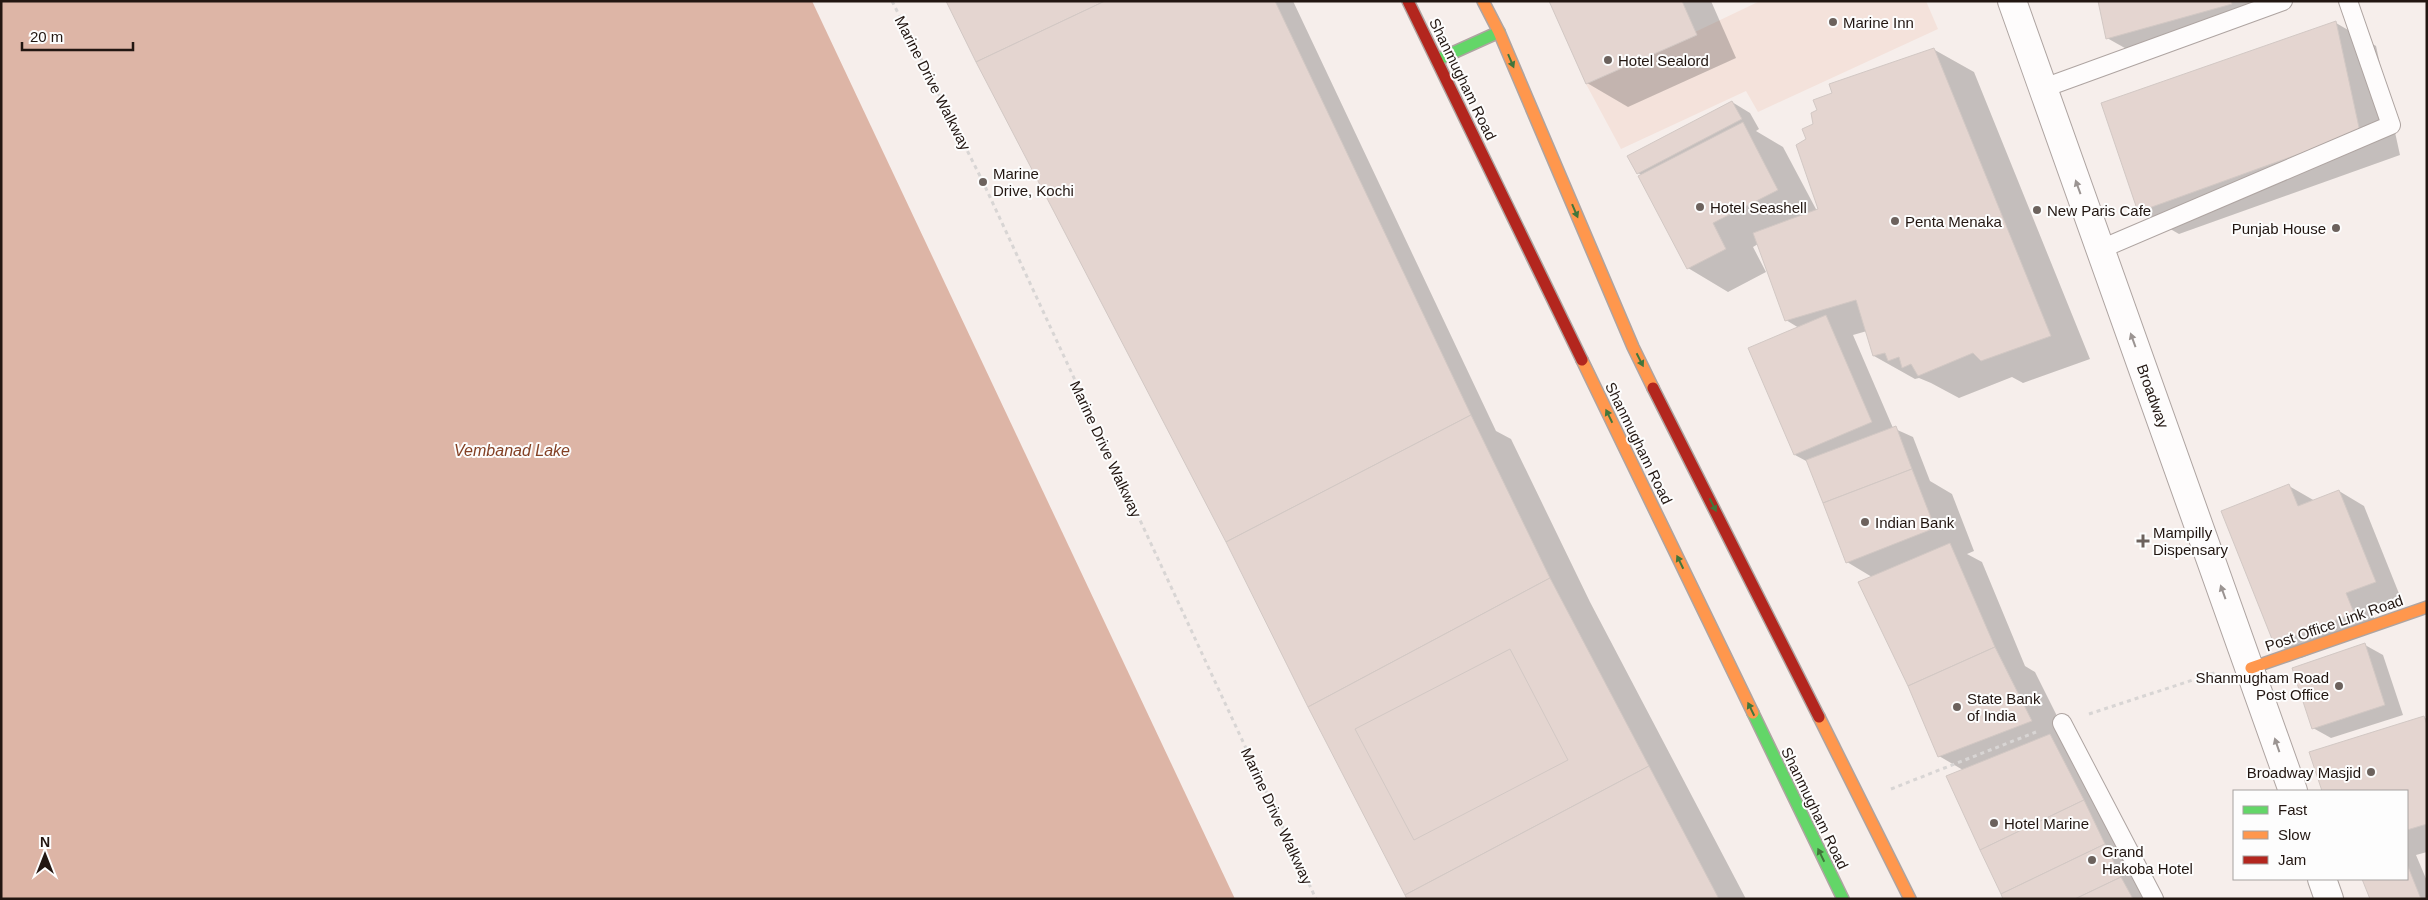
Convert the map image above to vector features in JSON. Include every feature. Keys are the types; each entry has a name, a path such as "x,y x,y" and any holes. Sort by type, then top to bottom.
{"main road":[{"name":"Shanmugham Road","path":"1408,1 1843,899"},
{"path":"1483,1 1499,32 1633,346 1910,899"},
{"path":"1438,60 1499,32"},
{"name":"Post Office Link Road","path":"2250,668 2427,607"}],"street":[{"name":"Broadway","path":"2012,1 2293,790"},
{"path":"2322,880 2329,899"}],"lane":[{"path":"2042,89 2284,1"},
{"path":"2101,249 2391,125 2348,1"},
{"path":"2062,723 2154,899"}],"path":[{"name":"Marine Drive Walkway","path":"892,1 987,191 1316,899"}],"shaded area":[{"path":"1760,1 1926,1 1938,29 1758,112 1746,91 1621,149 1586,84"}],"water":[{"name":"Vembanad Lake","path":"1,1 812,1 1235,899 1,899"}],"building":[{"path":"946,1 1105,1 976,62"},
{"path":"1105,1 1275,1 1471,415 1226,542 976,62"},
{"name":"Hotel Sealord","path":"1549,1 1682,1 1697,35 1586,84"},
{"path":"2098,1 2231,1 2232,4 2106,39"},
{"path":"2336,21 2360,132 2138,212 2101,103"},
{"name":"Penta Menaka","path":"1934,48 2051,336 1981,361 1973,353 1918,376 1911,364 1902,368 1899,357 1888,361 1885,353 1873,356 1856,300 1785,321 1753,233 1818,209 1796,145 1806,139 1802,129 1813,124 1811,113 1817,110 1813,100 1832,93 1829,84"},
{"path":"1732,101 1742,119 1637,174 1627,156"},
{"name":"Hotel Seashell","path":"1743,122 1778,190 1713,223 1726,249 1687,269 1638,176"},
{"path":"1826,315 1872,422 1794,455 1748,348"},
{"path":"1471,415 1550,578 1308,707 1226,542"},
{"path":"1896,426 1912,469 1823,503 1806,460"},
{"path":"1912,469 1935,528 1846,563 1823,503"},
{"path":"2289,484 2298,506 2339,490 2376,582 2346,593 2354,613 2274,644 2221,511"},
{"path":"1950,543 1995,647 1908,686 1858,582"},
{"path":"1550,578 1649,766 1405,895 1308,707"},
{"name":"Shanmugham Road Post Office","path":"2365,643 2385,705 2312,729 2292,668"},
{"path":"1995,647 2032,721 1938,757 1908,686"},
{"path":"1510,649 1568,760 1414,840 1355,729"},
{"name":"Broadway Masjid","path":"2424,716 2427,725 2427,824 2408,830 2408,790 2322,790 2309,752"},
{"path":"2050,734 2084,800 1980,850 1946,776"},
{"path":"1649,766 1719,899 1407,899 1405,895"},
{"path":"2084,800 2105,844 2001,894 1980,850"},
{"name":"Grand Hakoba Hotel","path":"2105,844 2121,877 2075,899 2003,899 2001,894"},
{"path":"2408,866 2421,899 2370,899 2362,880 2408,880"},
{"path":"2121,877 2133,899 2075,899"}],"traffic: fast":[{"path":"1437,60 1499,32"},
{"path":"1753,713 1843,899"}],"traffic: slow":[{"path":"1483,1 1499,32 1633,347 1653,388"},
{"path":"1582,360 1753,713"},
{"path":"2251,668 2427,607"},
{"path":"1819,717 1910,899"}],"traffic: jam":[{"path":"1408,1 1582,360"},
{"path":"1653,388 1819,717"}],"place":[{"name":"Marine Inn","path":"1833,22"},
{"name":"Hotel Sealord","path":"1608,60"},
{"name":"Marine Drive, Kochi","path":"983,182"},
{"name":"Hotel Seashell","path":"1700,207"},
{"name":"New Paris Cafe","path":"2037,210"},
{"name":"Penta Menaka","path":"1895,221"},
{"name":"Punjab House","path":"2336,228"},
{"name":"Indian Bank","path":"1865,522"},
{"name":"Mampilly Dispensary","path":"2143,541"},
{"name":"Shanmugham Road Post Office","path":"2339,686"},
{"name":"State Bank of India","path":"1957,707"},
{"name":"Broadway Masjid","path":"2371,772"},
{"name":"Hotel Marine","path":"1994,823"},
{"name":"Grand Hakoba Hotel","path":"2092,860"}]}
